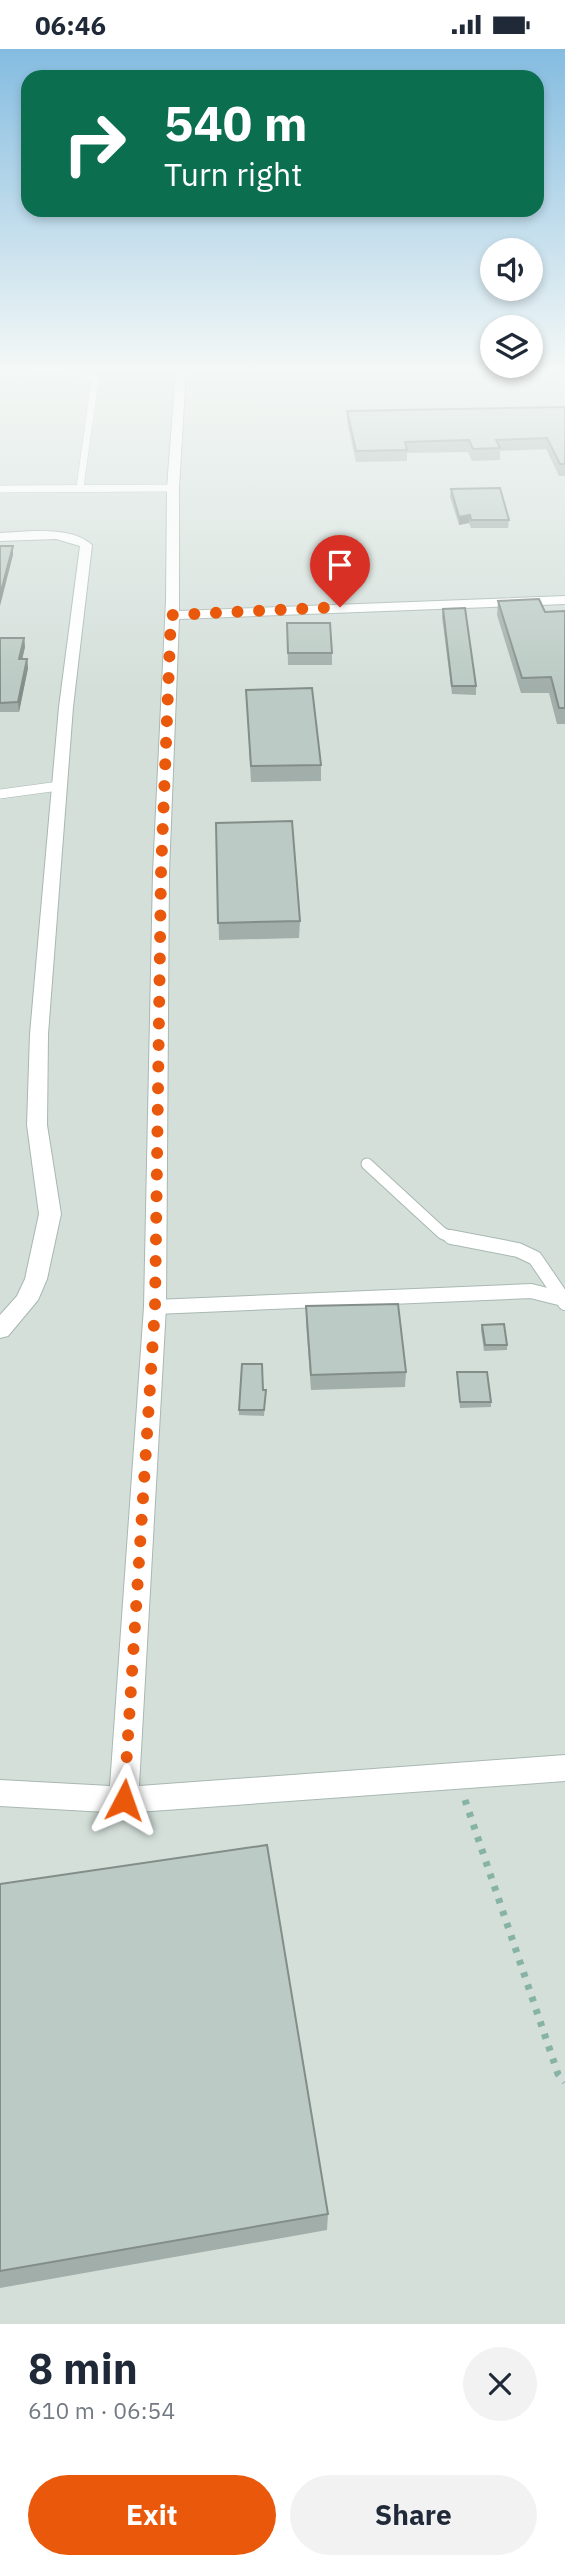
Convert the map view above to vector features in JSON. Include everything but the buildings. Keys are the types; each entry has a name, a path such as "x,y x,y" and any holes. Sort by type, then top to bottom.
{"street":[{"path":"124,1800 155,1307 161,873 172,608 174,476"},
{"path":"0,537 78,538 86,545 59,786 39,1034 36,1109 50,1214 36,1279 27,1300 0,1330"},
{"path":"442,590 565,587"},
{"path":"172,608 199,600"},
{"path":"172,608 565,600"},
{"path":"0,1793 124,1800 565,1768"}],"lane":[{"path":"80,487 82,476"},
{"path":"0,489 173,488"},
{"path":"0,794 59,786"},
{"path":"367,1164 442,1233 458,1240 518,1250 535,1258 564,1301"},
{"path":"155,1307 531,1291 564,1301"}],"path":[{"path":"457,1776 558,2074 565,2082"}],"shaded area":[{"path":"0,476 565,476 565,2324 0,2324"}],"route":[{"path":"124,1800 155,1307 161,873 171,615 340,607"}]}
